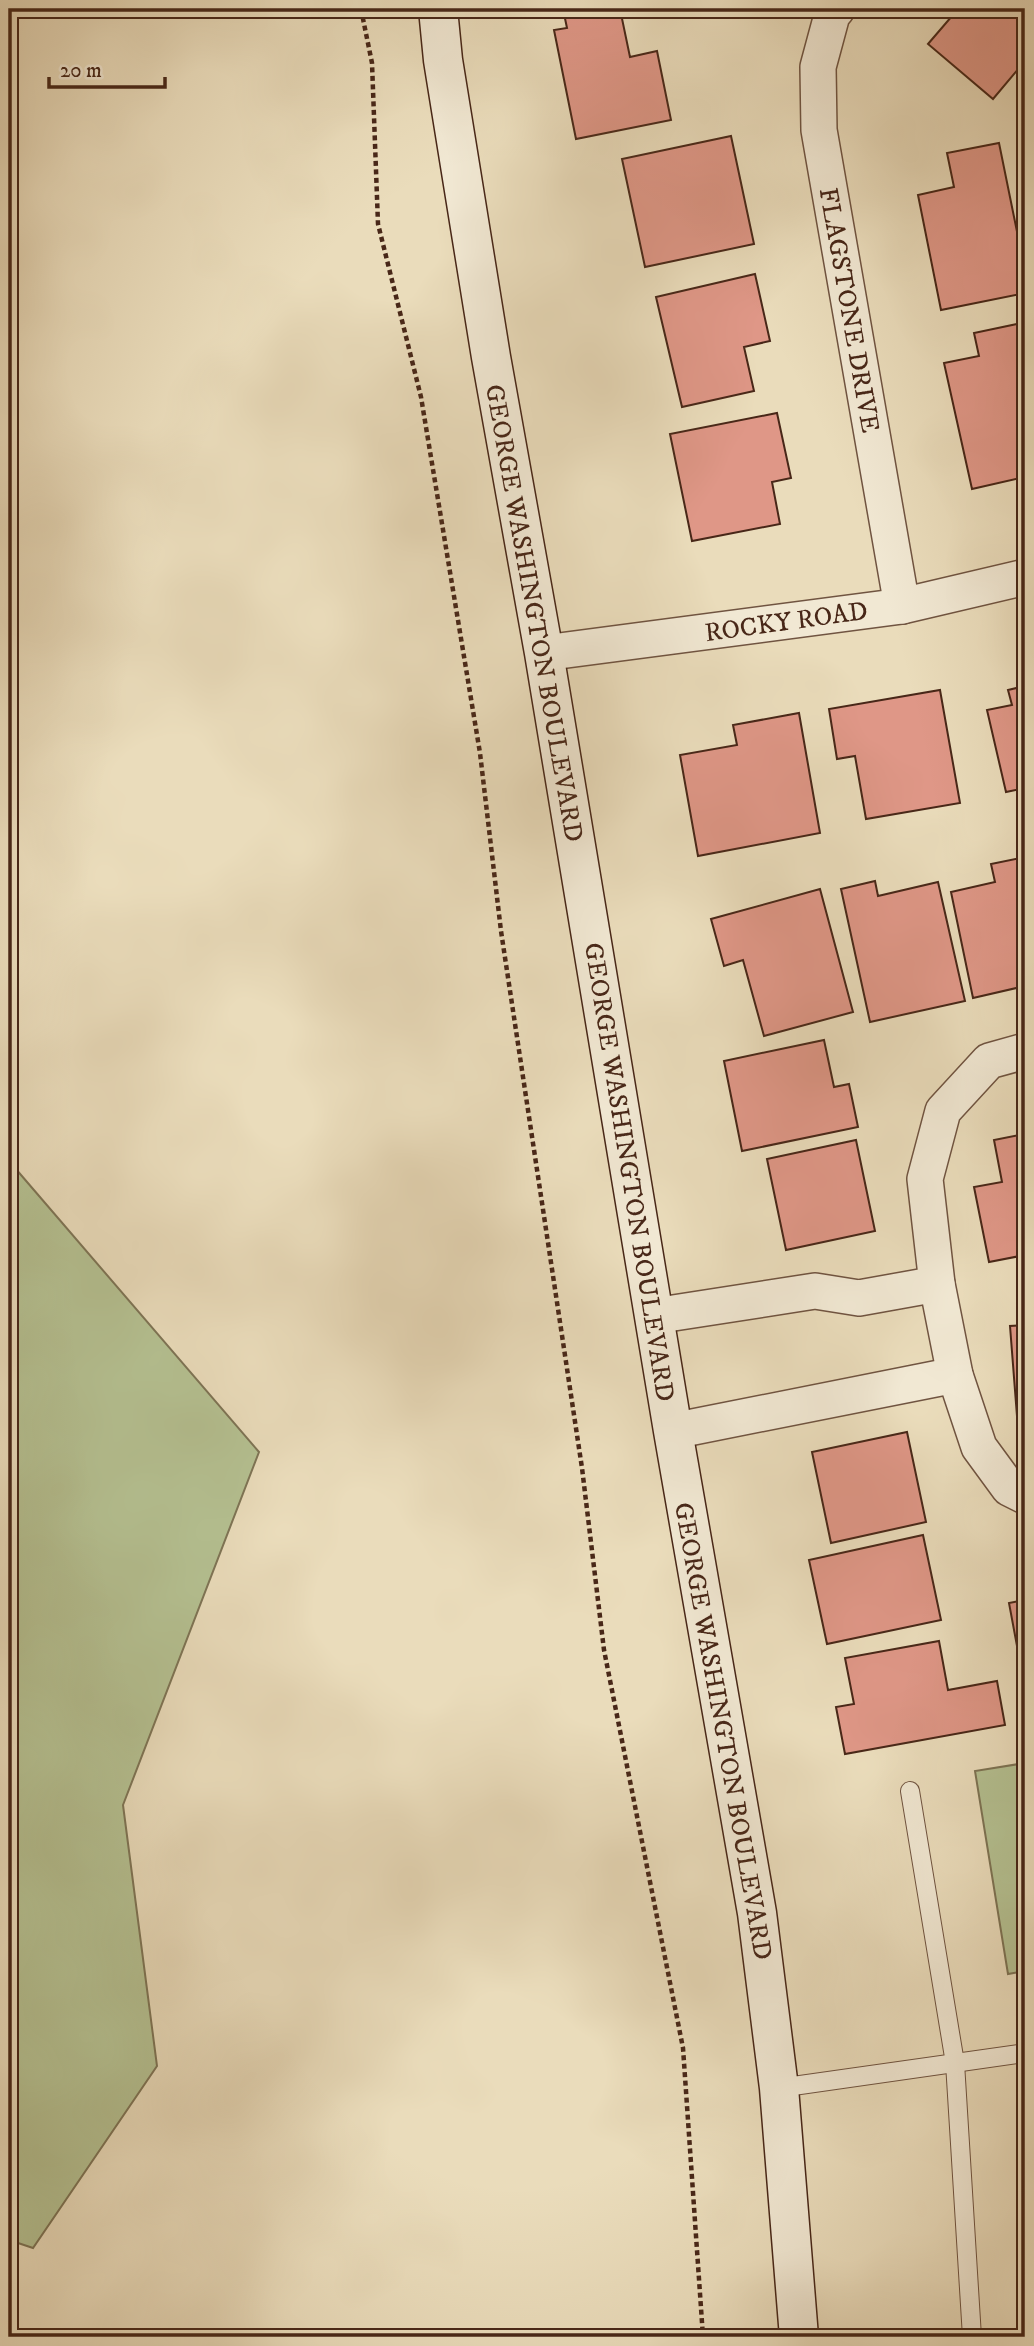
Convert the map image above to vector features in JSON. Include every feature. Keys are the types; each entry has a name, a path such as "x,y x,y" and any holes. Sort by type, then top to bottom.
{"main road":[{"name":"GEORGE WASHINGTON BOULEVARD","path":"438,9 443,60 491,357 544,653 673,1431 757,1913 779,2088 799,2337"}],"street":[{"name":"FLAGSTONE DRIVE","path":"829,11 818,66 819,130 902,606"},
{"name":"ROCKY ROAD","path":"544,653 902,606 1025,577"},
{"path":"1025,1051 989,1061 943,1111 925,1180 937,1284 955,1375 979,1447 1009,1488 1025,1496"},
{"path":"654,1316 816,1291 859,1298 937,1284"},
{"path":"673,1431 955,1375"}],"lane":[{"path":"910,1791 955,2063 972,2337"},
{"path":"779,2088 1025,2053"}],"path":[{"path":"361,9 372,63 378,224 421,397 480,753 501,930 582,1468 604,1650 683,2048 703,2337"}],"green space":[{"path":"9,1161 259,1452 123,1805 157,2066 33,2248 9,2240"},
{"path":"1025,1763 1025,1971 1008,1974 975,1771"}],"building":[{"path":"563,9 620,9 630,57 657,51 671,120 576,139 554,30 567,28"},
{"path":"958,9 1025,9 1025,61 993,99 928,44"},
{"path":"731,136 754,244 645,267 622,159"},
{"path":"999,143 1025,271 1025,293 941,310 918,195 954,187 947,153"},
{"path":"755,274 770,341 744,347 754,391 682,407 656,297"},
{"path":"1017,324 1025,360 1025,477 972,489 944,363 979,356 974,333"},
{"path":"777,413 791,478 772,482 780,524 692,541 670,434"},
{"path":"1025,686 1025,788 1006,792 987,710 1012,705 1008,690"},
{"path":"940,690 960,803 866,819 855,756 837,759 829,709"},
{"path":"799,713 820,833 698,856 680,755 737,745 733,725"},
{"path":"1025,857 1025,986 973,998 951,892 995,882 991,864"},
{"path":"875,881 878,896 938,882 965,1001 870,1022 841,889"},
{"path":"820,889 853,1012 764,1036 743,960 724,966 711,919"},
{"path":"824,1040 834,1087 849,1084 858,1127 742,1151 724,1061"},
{"path":"1025,1134 1025,1255 989,1262 974,1187 1002,1182 994,1140"},
{"path":"856,1140 875,1231 786,1250 767,1159"},
{"path":"1025,1325 1025,1416 1017,1416 1010,1326"},
{"path":"907,1432 926,1522 831,1543 812,1452"},
{"path":"923,1535 941,1620 827,1644 809,1560"},
{"path":"1025,1600 1025,1689 1009,1603"},
{"path":"939,1641 948,1690 997,1681 1005,1725 845,1754 836,1707 854,1704 845,1658"}]}
